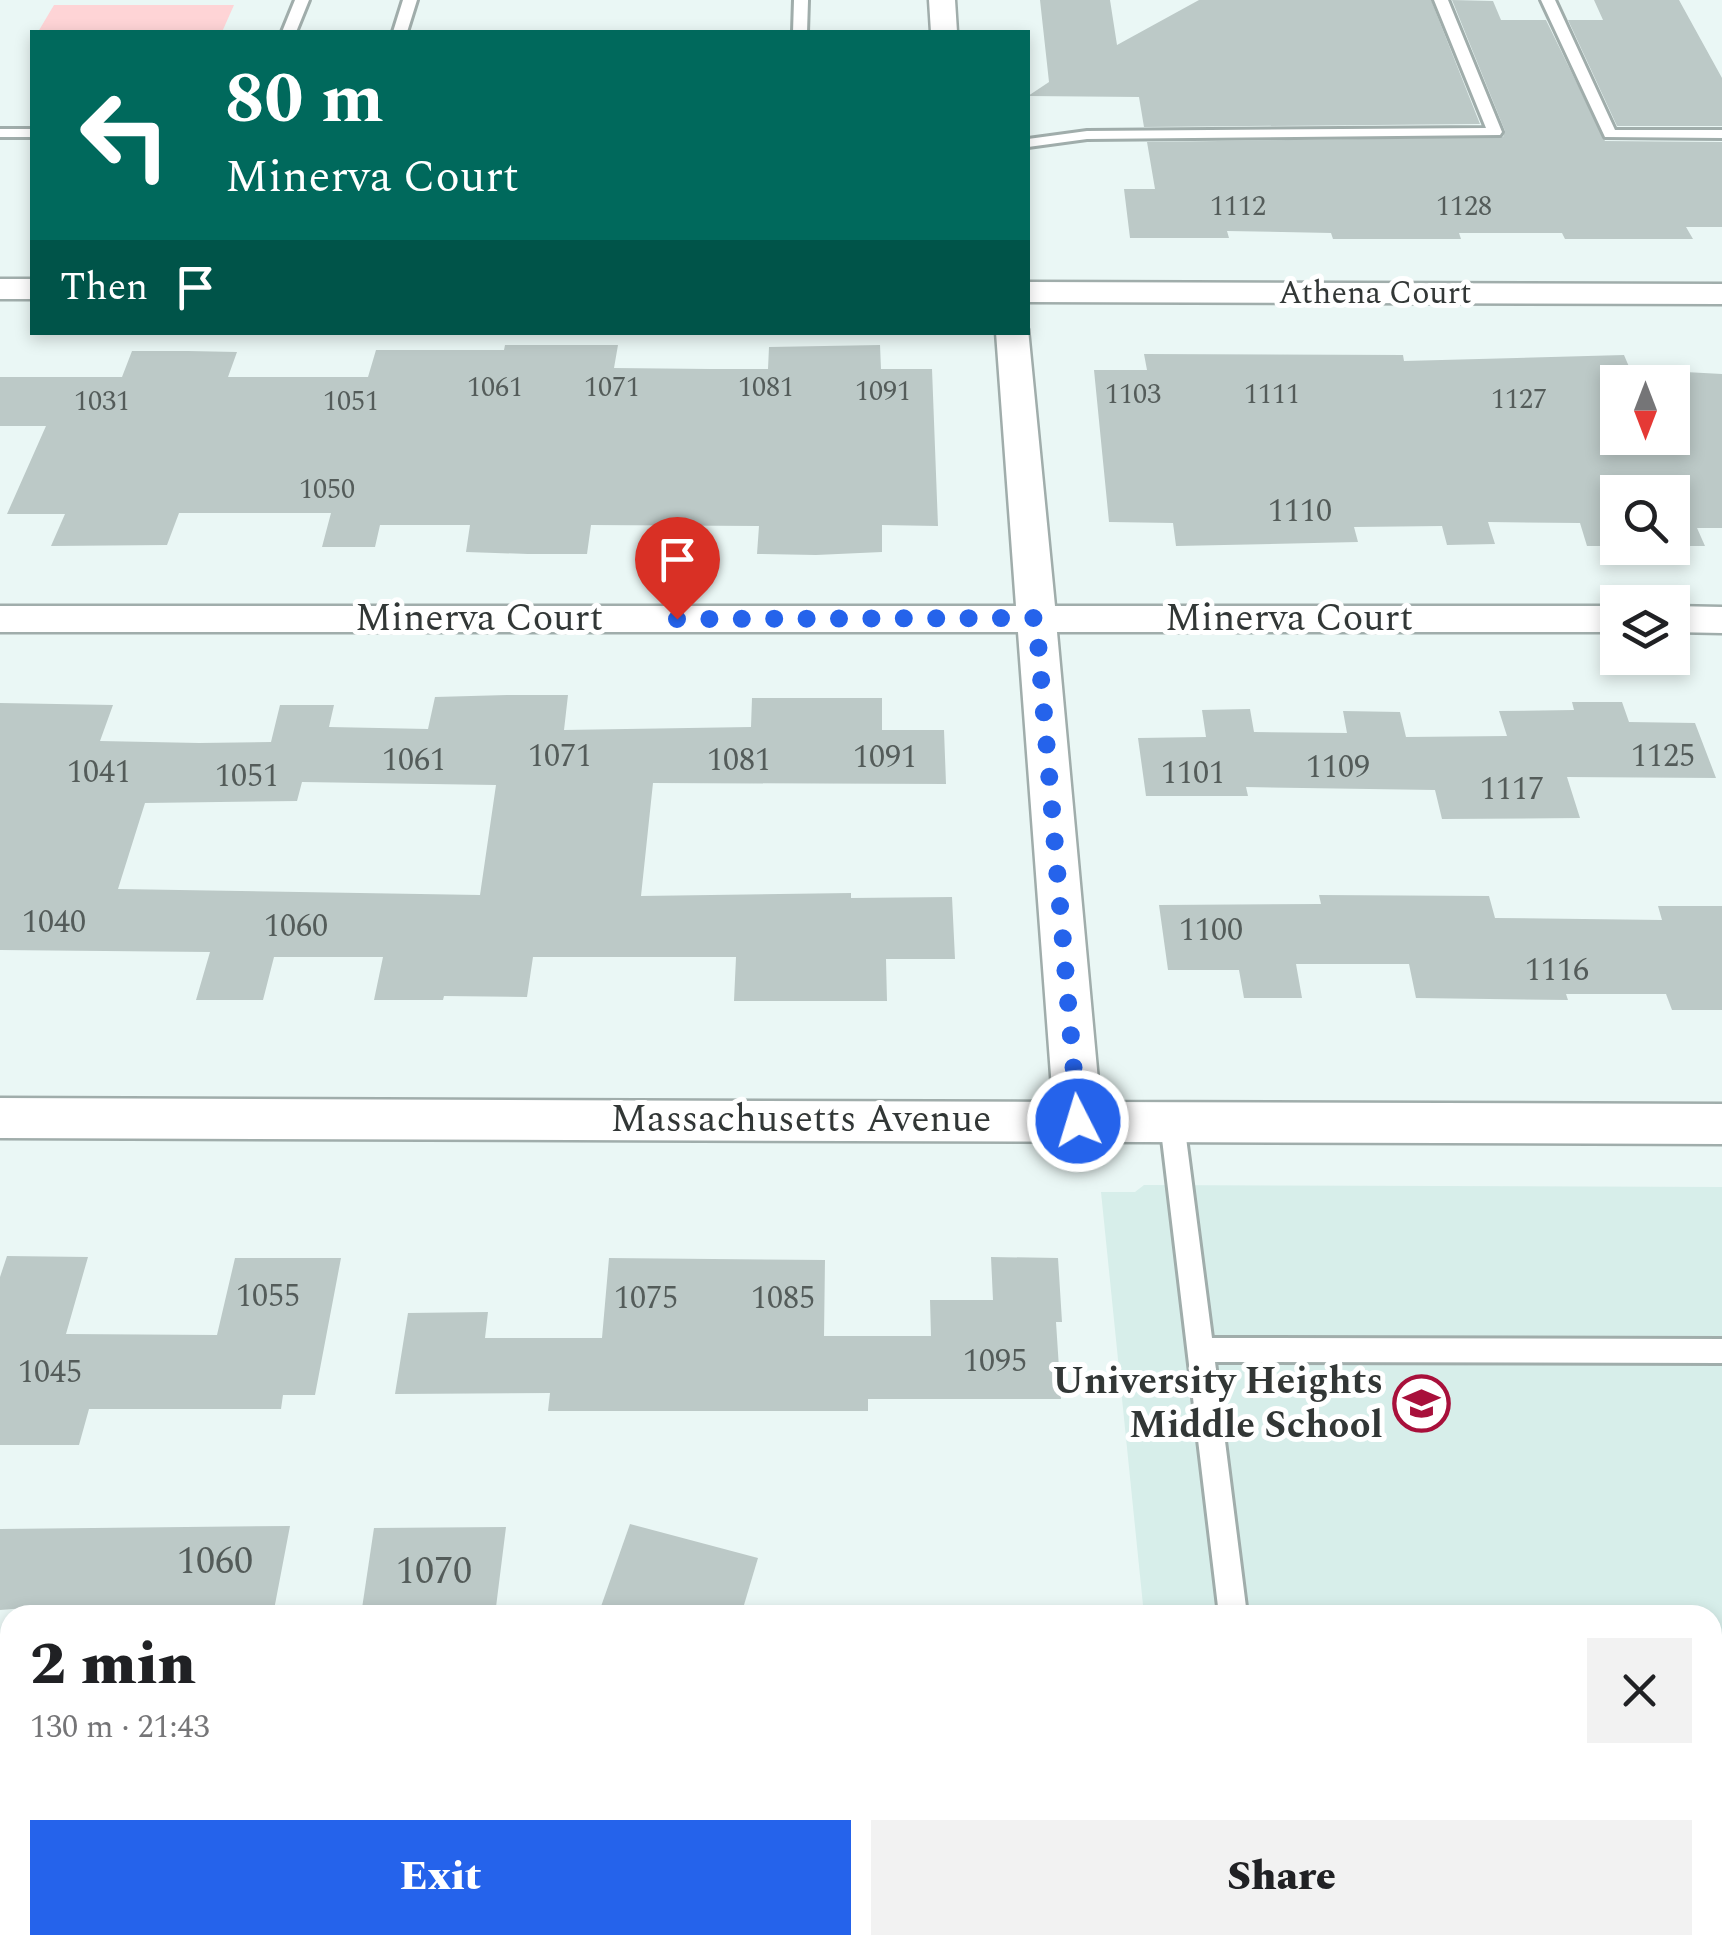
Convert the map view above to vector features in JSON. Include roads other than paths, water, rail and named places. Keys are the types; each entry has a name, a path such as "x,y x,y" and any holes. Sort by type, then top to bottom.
{"street":[{"path":"942,0 944,30"},
{"path":"0,289 30,289"},
{"name":"Athena Court","path":"1030,292 1722,294"},
{"path":"1013,335 1078,1121"},
{"name":"Minerva Court","path":"0,619 1600,620"},
{"path":"1690,620 1722,620"},
{"name":"Massachusetts Avenue","path":"0,1118 1722,1124"}],"lane":[{"path":"291,30 302,0"},
{"path":"401,30 410,0"},
{"path":"800,0 800,30"},
{"path":"1030,142 1086,135 1495,132 1441,0"},
{"path":"1548,0 1610,134 1722,134"},
{"path":"0,133 30,133"},
{"path":"1172,1122 1233,1605"},
{"path":"1200,1350 1722,1351"}],"place":[{"name":"University Heights Middle School","path":"1422,1404"}]}
